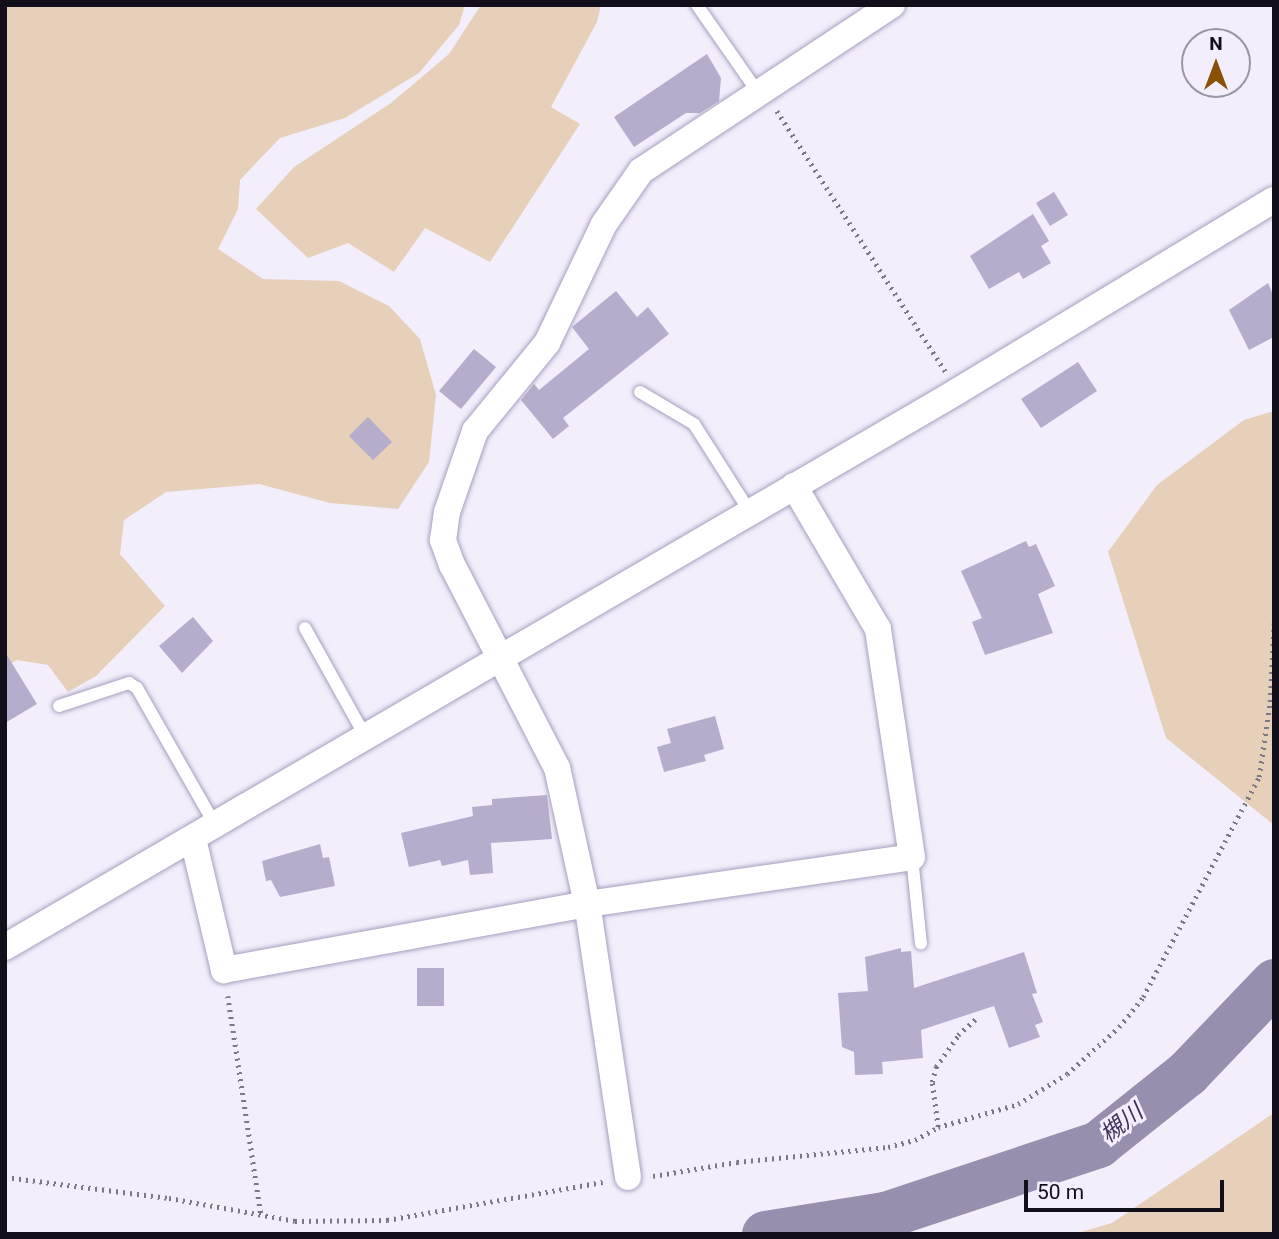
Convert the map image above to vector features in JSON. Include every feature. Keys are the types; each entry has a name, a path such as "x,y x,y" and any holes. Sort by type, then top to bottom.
{"street":[{"path":"628,1177 587,904 557,768 502,654 452,565 443,540 447,512 475,431 547,343 604,224 641,171 763,94 884,7"},
{"path":"5,947 193,839 502,654 958,391 1274,200"},
{"path":"193,839 224,970 587,904 912,858 878,629 794,486"}],"lane":[{"path":"697,5 763,94"},
{"path":"640,392 694,424 750,512"},
{"path":"305,628 365,736"},
{"path":"59,706 129,683 137,688 215,825"},
{"path":"912,858 921,944"}],"path":[{"path":"763,94 958,391"},
{"path":"5,1177 295,1221 387,1220 628,1177 888,1147 939,1127 1018,1104 1067,1074 1119,1027 1143,997 1259,776 1270,702 1274,623"},
{"path":"224,970 261,1214"},
{"path":"939,1127 932,1082 936,1067 958,1035 978,1018"}],"shaded area":[{"path":"5,5 465,5 459,25 419,73 345,118 280,138 240,180 238,209 218,249 263,279 339,281 389,306 420,339 436,395 429,462 398,509 330,503 259,484 166,492 124,520 120,554 165,606 96,676 68,692 48,665 17,660 5,667"},
{"path":"481,5 601,5 597,22 551,107 580,124 490,262 425,228 394,272 348,243 308,258 256,209 294,167 391,103 449,54"},
{"path":"1274,411 1274,825 1166,738 1108,552 1157,485 1244,420"},
{"path":"1274,1113 1274,1234 1074,1234 1112,1223"}],"building":[{"path":"707,54 721,78 719,101 700,113 686,113 634,147 614,117"},
{"path":"1054,192 1068,215 1050,226 1036,203"},
{"path":"1033,214 1049,241 1041,246 1051,263 1023,279 1019,272 989,289 970,256"},
{"path":"1268,283 1274,297 1274,337 1249,350 1229,310"},
{"path":"616,291 637,317 648,307 669,334 563,418 569,426 553,439 521,400 534,384 539,390 589,349 572,327"},
{"path":"474,349 496,367 461,409 439,391"},
{"path":"1078,362 1097,391 1041,428 1021,399"},
{"path":"368,417 392,442 373,460 349,436"},
{"path":"1026,541 1029,547 1036,544 1055,586 1038,594 1053,633 985,655 972,622 982,618 961,571"},
{"path":"193,617 213,641 182,673 159,646"},
{"path":"5,652 37,704 5,723"},
{"path":"715,716 724,749 704,755 706,761 664,772 657,747 671,743 667,729"},
{"path":"547,795 552,839 491,843 493,873 470,875 468,860 442,866 440,860 409,867 401,833 473,816 472,807 492,805 492,799"},
{"path":"320,844 323,858 329,857 335,886 280,897 271,880 266,881 262,861"},
{"path":"901,948 901,952 911,951 914,988 1024,952 1037,993 1032,994 1043,1022 1035,1025 1040,1037 1009,1048 994,1006 921,1030 923,1058 882,1062 883,1074 855,1075 854,1052 842,1047 838,993 868,991 865,957"},
{"path":"417,968 444,968 444,1006 417,1006"}],"waterway":[{"name":"槻川","path":"765,1234 885,1215 1098,1144 1187,1073 1274,982"}]}
